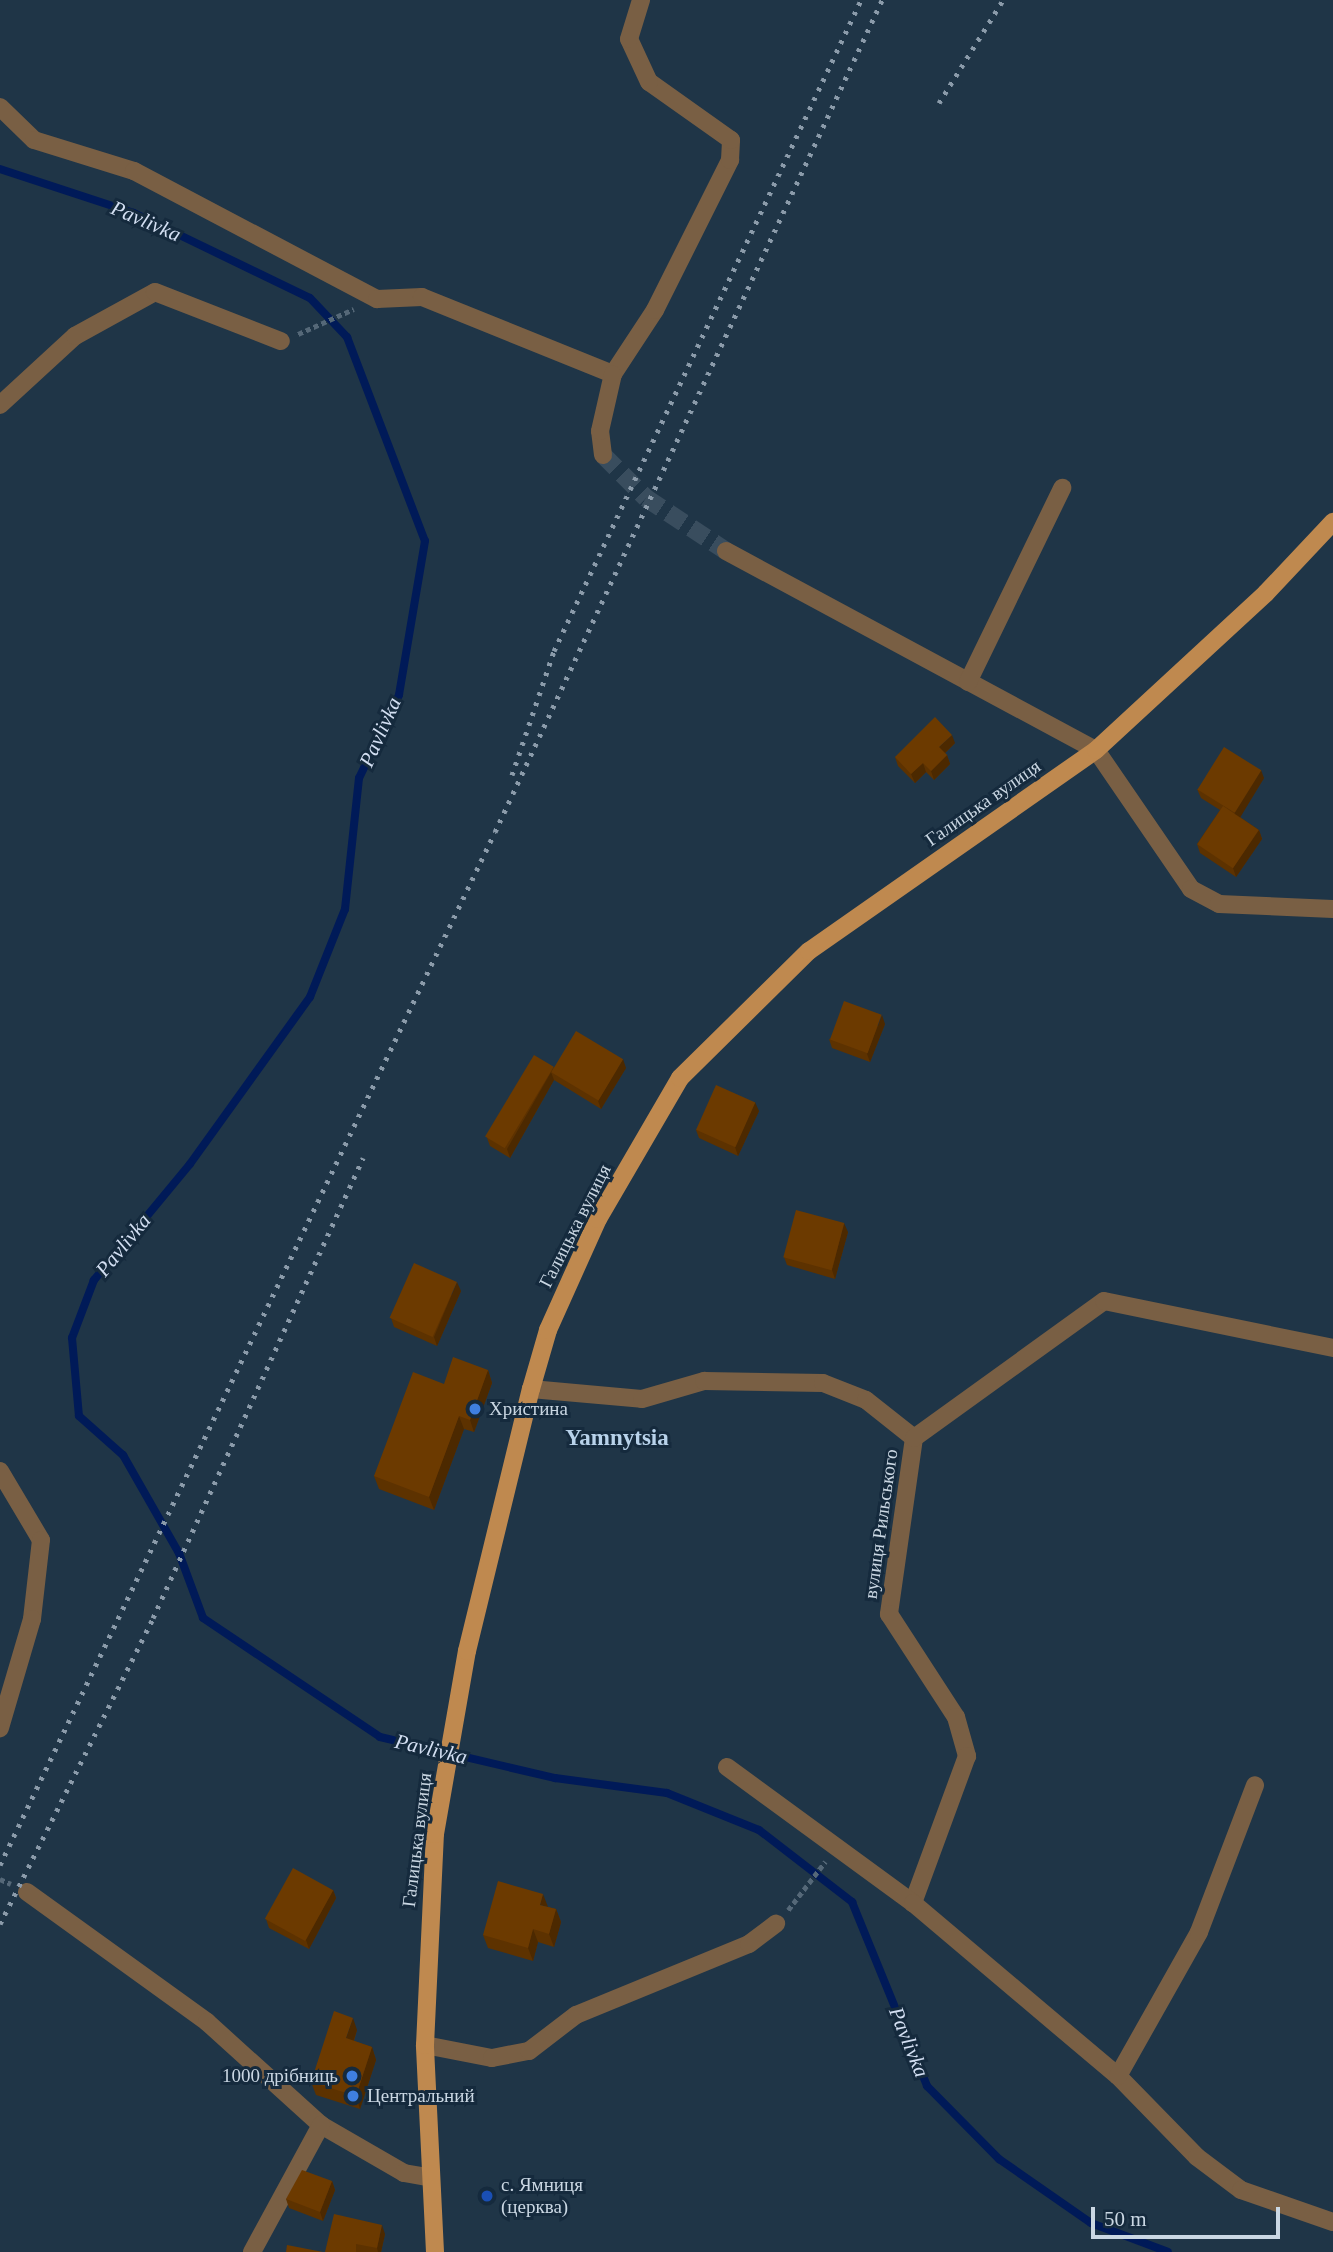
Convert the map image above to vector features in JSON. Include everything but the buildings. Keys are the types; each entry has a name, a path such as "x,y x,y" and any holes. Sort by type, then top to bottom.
{"main road":[{"name":"Галицька вулиця","path":"435,2252 425,2045 435,1834 467,1651 531,1389 548,1330 598,1220 680,1078 809,951 1096,750 1333,522"}],"street":[{"path":"603,455 600,431 613,374 655,310 730,160 731,140 649,82 629,39 641,0"},
{"path":"0,107 34,140 134,171 377,299 422,297 613,374"},
{"path":"0,405 75,336 155,292 289,338"},
{"path":"968,682 1062,488"},
{"path":"726,551 1096,750 1191,889 1219,904 1333,909"},
{"path":"915,1438 1104,1301 1333,1348"},
{"name":"вулиця Рильського","path":"531,1389 642,1399 704,1381 823,1383 866,1400 915,1438 889,1614 956,1717 967,1756 913,1903"},
{"path":"0,1471 41,1540 32,1619 0,1727"},
{"path":"727,1768 839,1844 913,1903 1118,2076 1197,2157 1241,2190 1333,2222"},
{"path":"1118,2076 1199,1932 1255,1785"},
{"path":"27,1892 207,2022 321,2125 404,2173 431,2178"},
{"path":"425,2045 492,2058 528,2051 576,2015 749,1944 776,1924"},
{"path":"252,2252 321,2125"}],"path":[{"path":"289,338 365,304"},
{"path":"776,1924 839,1844"}],"waterway":[{"name":"Pavlivka","path":"0,169 134,213 310,298 347,337 425,541 399,695 359,778 345,909 310,997 190,1164 94,1280 72,1338 79,1416 123,1455 179,1553 203,1618 380,1737 555,1778 667,1793 759,1830 852,1902 927,2086 999,2159 1091,2223 1168,2252"}],"tunnel":[{"path":"603,455 646,498 726,551"}],"railway":[{"path":"512,775 554,651 861,0"},
{"path":"0,1865 495,832 882,0"},
{"path":"939,103 1003,0"},
{"path":"0,1924 153,1618 363,1158"}],"place":[{"name":"Христина","path":"475,1409"},
{"name":"1000 дрібниць","path":"352,2076"},
{"name":"Центральний","path":"353,2096"},
{"name":"с. Ямниця (церква)","path":"487,2196"}],"district":[{"name":"Yamnytsia","path":"617,1438"}]}
